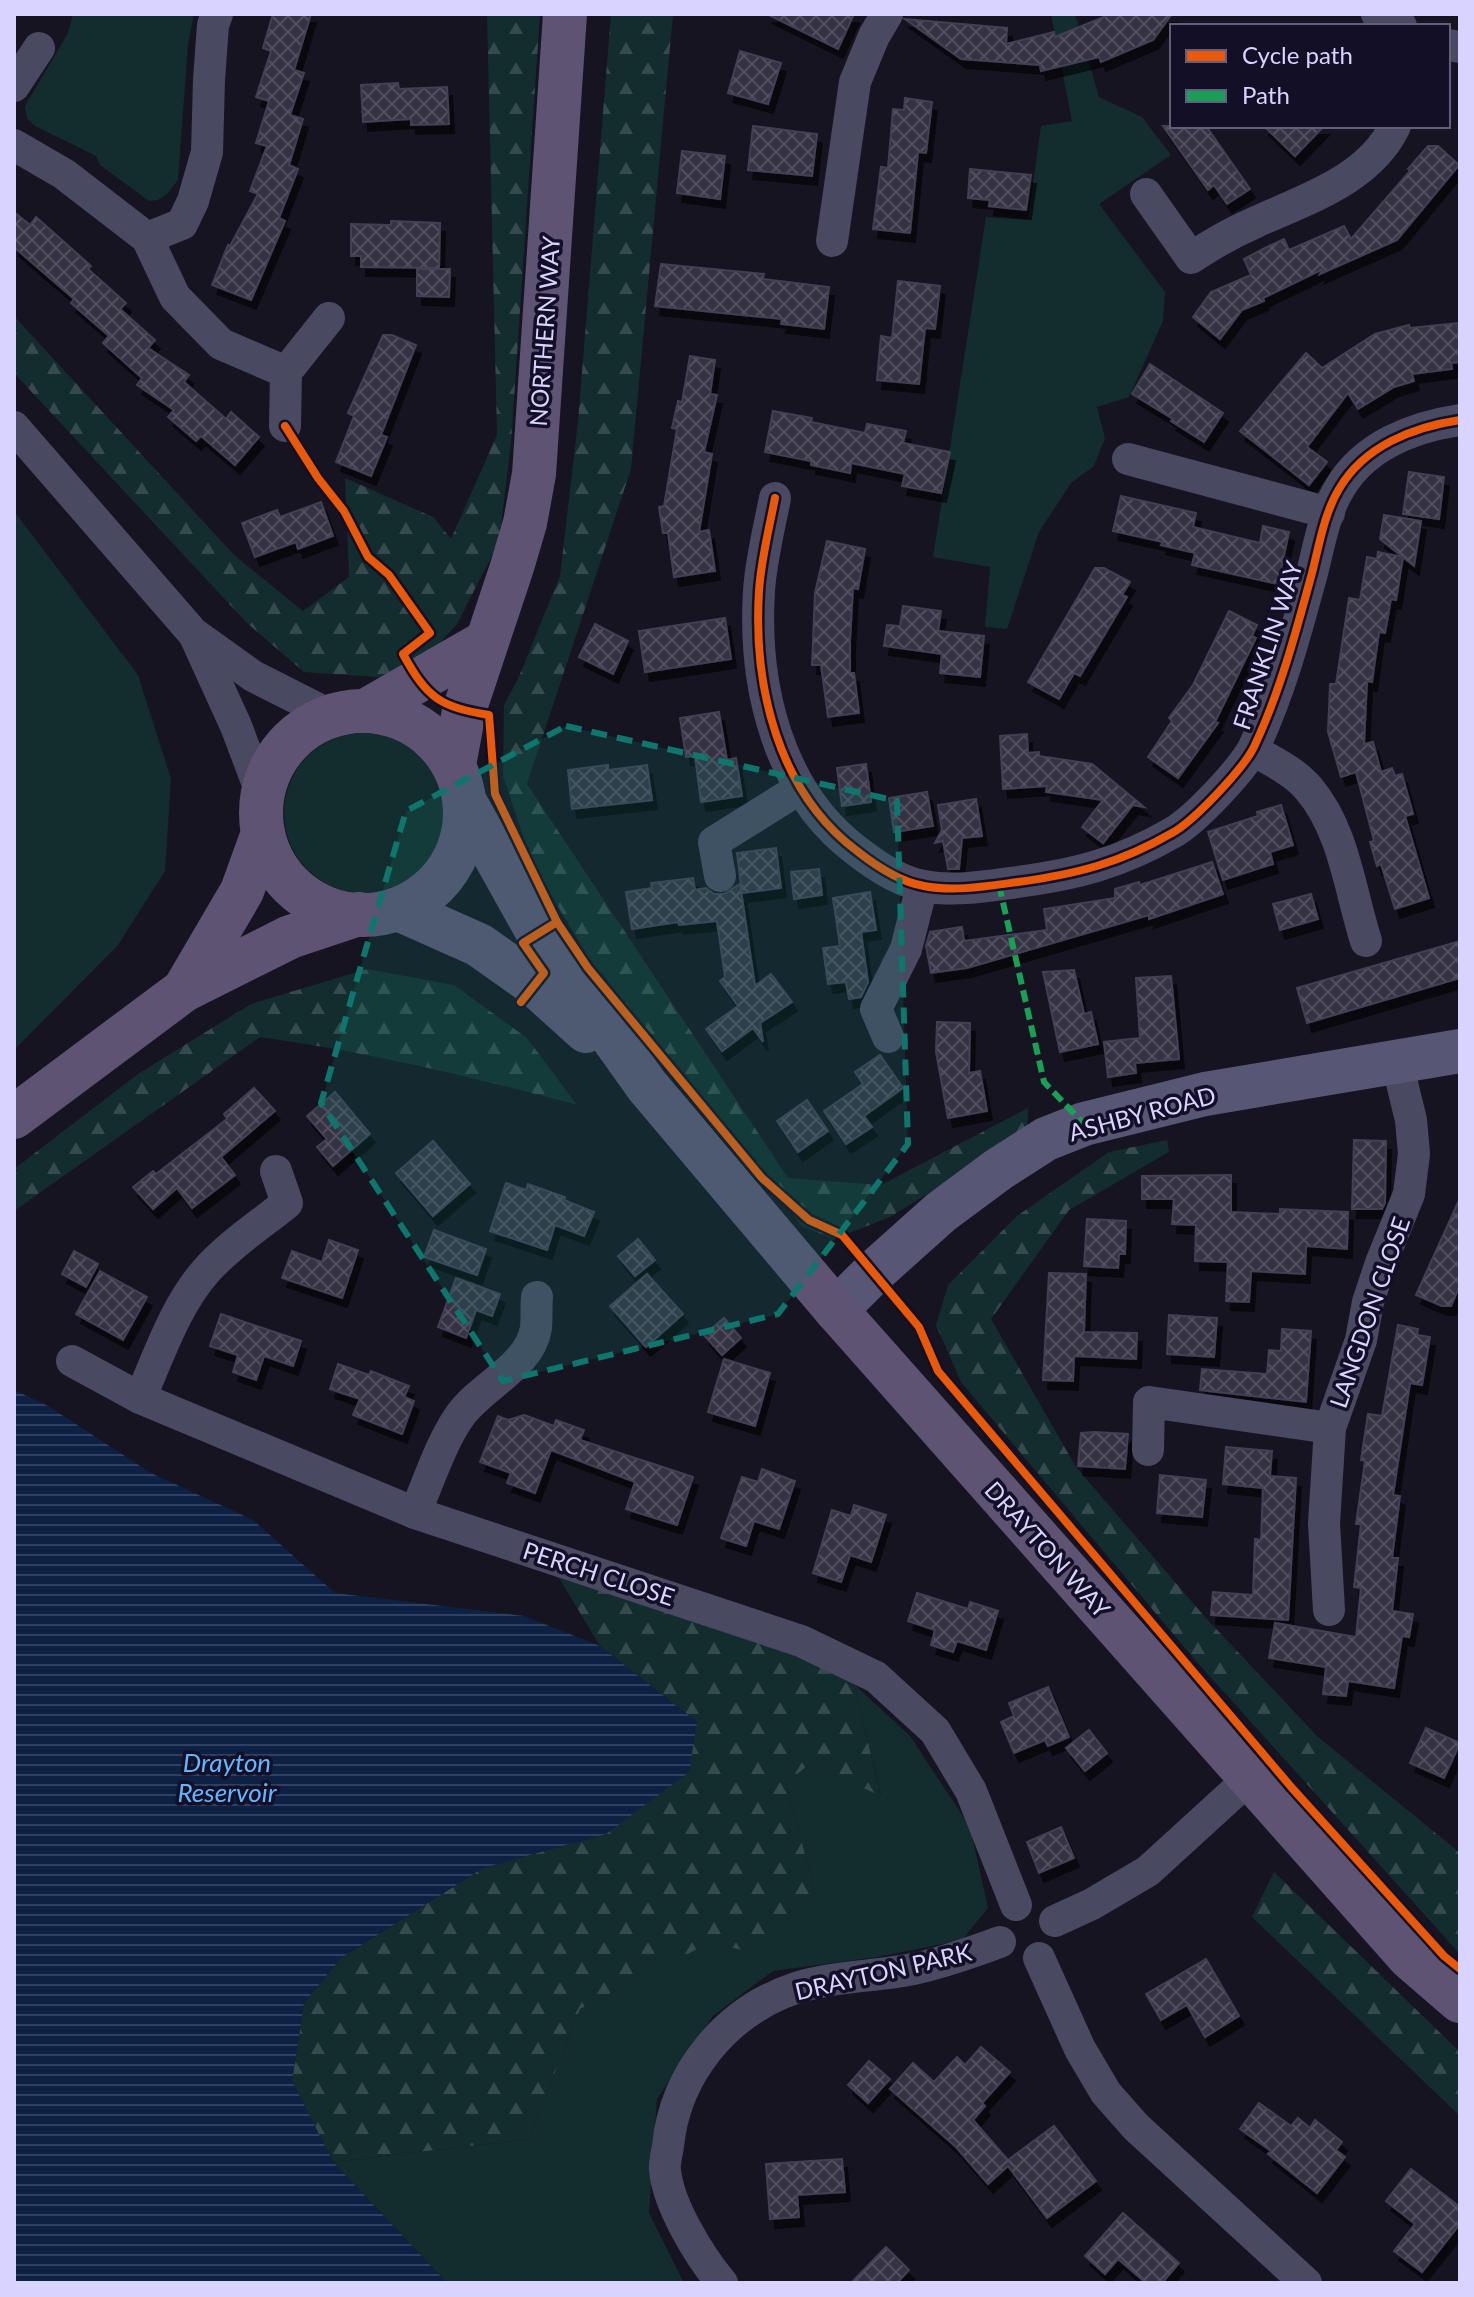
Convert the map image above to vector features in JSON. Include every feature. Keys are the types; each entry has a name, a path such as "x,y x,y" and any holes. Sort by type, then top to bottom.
{"main road":[{"name":"NORTHERN WAY","path":"460,783 464,711 525,523 534,474 565,14"},
{"path":"184,990 242,891 275,761 298,733 349,712 487,641"},
{"path":"14,1117 184,990 290,937 378,912 428,892 450,867 463,836 460,783 432,737 402,717 349,712"},
{"name":"DRAYTON WAY","path":"460,783 538,933 647,1086 836,1310 1409,1957 1460,2001"},
{"path":"262,814 271,855 289,883 315,903 336,911 378,912"},
{"name":"DRAYTON WAY","path":"378,912 479,945 534,984 647,1086"}],"street":[{"path":"147,238 182,224 193,201 207,152 209,80 213,25 217,14"},
{"path":"832,241 855,82 887,14"},
{"path":"1377,14 1397,24"},
{"path":"14,86 39,48"},
{"path":"1146,194 1191,258 1227,235 1311,199 1352,174 1387,142 1394,128"},
{"path":"14,145 64,174 147,238 175,297 221,344 286,372"},
{"path":"285,426 286,372 329,318"},
{"name":"FRANKLIN WAY","path":"775,498 759,588 761,668 772,723 799,789 839,837 878,867 922,886 962,888 1045,879 1087,871 1137,853 1177,831 1204,807 1253,750 1292,646 1329,513 1339,489 1363,460 1390,441 1430,425 1460,420"},
{"path":"14,427 193,633 253,676 349,712"},
{"path":"1128,459 1329,513"},
{"path":"193,633 236,726 262,814"},
{"path":"1253,750 1284,768 1309,788 1327,816 1366,941"},
{"path":"720,876 714,842 799,789"},
{"path":"888,1037 876,1009 906,949 922,886"},
{"name":"ASHBY ROAD","path":"836,1310 941,1212 1046,1139 1084,1124 1205,1094 1460,1051"},
{"name":"LANGDON CLOSE","path":"1148,1450 1149,1402 1330,1428 1361,1340 1368,1302 1381,1263 1409,1194 1414,1154 1411,1120 1397,1063"},
{"path":"140,1398 175,1320 204,1273 233,1245 287,1203 276,1171"},
{"path":"415,1513 459,1417 529,1348 536,1330 537,1297"},
{"name":"PERCH CLOSE","path":"72,1361 140,1398 415,1513 801,1641 876,1677 935,1731 971,1791 1016,1905"},
{"path":"1329,1610 1324,1523 1330,1428"},
{"path":"1055,1921 1092,1904 1148,1871 1251,1777"},
{"path":"1037,1904 1046,1909 1055,1921 1053,1946 1039,1958 1028,1961 1018,1959 1009,1954 1000,1942 998,1927 1002,1917 1016,1905 1037,1904"},
{"name":"DRAYTON PARK","path":"722,2283 693,2242 677,2209 665,2170 670,2126 683,2086 709,2048 733,2022 791,1990 814,1983 913,1969 1000,1942"},
{"path":"1039,1958 1080,2049 1106,2093 1136,2127 1306,2283"}],"highlighted area":[{"path":"566,726 897,801 908,1144 778,1314 503,1381 321,1103 406,811"}],"green space":[{"path":"73,14 194,14 188,45 178,180 158,200 149,201 100,165 96,156 35,126 27,118 25,106 68,33"},
{"path":"487,14 540,14 511,444 499,542 457,624 436,647 391,678 304,672 247,623 14,373 14,316 235,556 303,611 349,577 345,478 433,517 451,539 497,435"},
{"path":"611,14 673,14 631,469 527,784 788,1178 881,1185 1028,1108 1027,1132 890,1217 834,1239 802,1226 589,958 533,865 503,776 504,705 518,679 560,576 578,422"},
{"path":"1051,14 1075,14 1099,97 1142,117 1171,155 1099,204 1165,292 1163,321 1129,397 1097,407 1105,438 1094,466 1071,483 1039,532 1007,629 985,627 990,567 933,557 986,217 1028,220 1041,126 1072,121"},
{"path":"14,511 138,675 171,779 165,871 118,945 14,1050"},
{"path":"364,733 395,739 421,756 438,782 444,813 438,844 421,870 395,887 364,893 333,887 307,870 290,844 284,813 290,782 307,756 333,739"},
{"path":"367,969 454,985 527,1038 577,1105 420,1066 260,1037 14,1211 14,1169 138,1074 251,1004"},
{"path":"1167,1140 1169,1152 1069,1210 991,1319 1076,1467 1205,1617 1318,1737 1460,1853 1460,1954 1196,1661 961,1382 936,1325 948,1285 1017,1216 1109,1152"},
{"path":"559,1578 767,1639 854,1684 881,1796 810,1764 786,1783 814,1888 757,1953 709,1943 580,2009 529,2139 333,2162 292,2081 304,2003 341,1958 483,1868 606,1834 697,1722 600,1646"},
{"path":"854,1684 910,1736 970,1827 988,1908 962,1940 877,1957 773,1971 713,2016 657,2099 649,2213 684,2283 447,2283 333,2162 529,2139 580,2009 814,1888 786,1783 810,1764 881,1795"},
{"path":"1274,1872 1460,2052 1460,2116 1252,1917"}],"water":[{"name":"Drayton Reservoir","path":"14,1390 48,1406 151,1473 253,1520 335,1593 524,1616 600,1646 697,1722 689,1772 606,1834 483,1868 341,1958 304,2003 292,2081 333,2162 447,2283 14,2283"}],"building":[{"path":"273,14 311,14 294,70 304,73 290,115 303,119 289,165 298,169 279,218 285,221 251,300 212,285 228,245 258,194 250,191 267,146 256,143 269,101 256,97 271,51 263,48"},
{"path":"767,14 854,14 838,49"},
{"path":"1111,14 1172,14 1153,40 1101,62 1099,57 1041,71 1040,65 961,59 905,19 1007,28 1006,44 1054,32 1055,37"},
{"path":"740,51 781,63 768,104 728,93"},
{"path":"398,83 399,89 447,87 449,124 411,125 411,119 363,122 361,85"},
{"path":"905,98 932,102 926,153 918,152 910,233 873,229 881,167 888,168 893,109 904,110"},
{"path":"753,126 817,134 812,176 748,170"},
{"path":"1163,126 1207,128 1250,189 1227,204 1214,185 1208,190"},
{"path":"1266,128 1322,128 1295,156"},
{"path":"1428,146 1438,146 1459,165 1397,240 1320,274 1323,269 1263,298 1264,301 1242,310 1220,339 1193,317 1211,292 1251,275 1244,259 1265,248 1284,239 1289,250 1344,226 1351,239"},
{"path":"682,151 725,156 720,199 677,193"},
{"path":"970,169 1031,175 1026,210 989,206 990,200 968,198"},
{"path":"14,212 30,225 36,217 91,266 88,269 126,303 120,309 155,340 148,348 189,375 184,382 226,419 231,412 259,437 235,465 201,436 196,441 168,417 174,410 137,385 142,378 103,343 109,336 71,303 74,299 14,247"},
{"path":"391,221 440,223 439,268 361,267 361,256 351,256 351,224 391,225"},
{"path":"661,264 764,274 763,279 829,287 824,329 781,324 782,319 655,306"},
{"path":"417,269 450,269 449,297 417,296"},
{"path":"898,281 940,286 935,329 925,328 919,384 877,380 881,336 892,338"},
{"path":"1458,323 1460,362 1451,363 1452,369 1412,374 1414,381 1394,387 1358,409 1348,393 1307,447 1327,462 1309,485 1240,431 1306,353 1322,368 1375,334 1409,325 1410,328"},
{"path":"383,335 392,335 416,345 381,435 387,437 371,476 336,462 354,416 348,413"},
{"path":"690,356 715,360 710,394 717,395 704,452 712,454 699,532 709,530 715,571 674,577 668,533 663,533 659,507 664,506 677,429 672,428 678,401 682,402"},
{"path":"1150,364 1223,413 1204,442 1132,394"},
{"path":"773,411 865,433 867,424 906,431 903,443 950,452 941,493 902,486 905,474 851,463 850,473 765,452"},
{"path":"1409,472 1444,477 1439,519 1403,514"},
{"path":"1121,496 1196,513 1193,527 1260,543 1263,526 1289,532 1278,584 1192,565 1195,553 1113,531"},
{"path":"321,502 333,536 298,549 296,542 255,557 242,523 277,510 280,517"},
{"path":"1384,515 1421,521 1414,566 1380,539"},
{"path":"827,541 865,549 858,589 853,588 850,641 850,673 854,673 859,713 828,717 821,665 812,665 815,593"},
{"path":"1378,552 1403,557 1396,600 1391,599 1385,633 1379,632 1372,682 1367,681 1364,744 1373,742 1381,772 1392,768 1395,776 1402,774 1413,814 1405,816 1429,898 1395,909 1381,864 1377,866 1370,842 1374,841 1356,772 1341,777 1328,732 1330,684 1336,684 1349,598 1360,600 1367,557 1377,559"},
{"path":"1095,568 1104,568 1130,582 1122,595 1127,597 1080,676 1074,673 1059,699 1028,682"},
{"path":"903,606 941,611 938,631 984,636 980,677 940,673 942,654 884,646 887,625 900,626"},
{"path":"1229,611 1257,625 1252,636 1256,638 1215,722 1218,723 1178,778 1148,757 1172,721 1169,718 1193,685"},
{"path":"725,618 731,659 645,672 639,631"},
{"path":"595,624 628,641 613,674 579,657"},
{"path":"719,712 727,760 736,758 742,796 701,802 695,756 686,757 680,718"},
{"path":"1027,734 1028,753 1039,752 1039,756 1092,764 1144,807 1133,805 1103,843 1082,827 1103,800 1046,792 1047,786 1003,789 1000,736"},
{"path":"866,764 871,802 842,806 837,768"},
{"path":"608,765 608,770 647,765 652,800 572,809 568,770"},
{"path":"927,792 933,826 894,832 889,798"},
{"path":"976,799 982,836 962,838 959,869 948,869 943,841 935,843 942,830 938,805"},
{"path":"1281,805 1293,845 1270,852 1273,864 1223,880 1208,832"},
{"path":"776,848 781,888 742,893 737,853"},
{"path":"1212,862 1223,894 1149,919 1149,915 967,968 931,973 926,946 930,932 962,927 964,941 1047,930 1044,909 1115,898 1115,889 1139,882 1140,885"},
{"path":"819,869 822,895 794,899 791,872"},
{"path":"693,878 695,890 706,888 714,894 724,894 740,884 755,986 771,974 792,1002 760,1023 763,1042 753,1028 722,1051 706,1029 738,1006 720,981 725,977 717,921 679,925 678,922 632,929 626,892 652,888 651,883"},
{"path":"870,892 876,930 861,932 868,982 861,997 849,999 846,982 828,984 823,948 840,946 833,898"},
{"path":"1311,894 1318,919 1280,930 1273,904"},
{"path":"1460,941 1460,978 1307,1023 1297,988"},
{"path":"1074,970 1084,1014 1091,1012 1098,1044 1060,1052 1043,972"},
{"path":"1171,976 1179,1059 1135,1063 1136,1073 1108,1077 1104,1042 1140,1038 1136,978"},
{"path":"937,1022 970,1023 969,1073 980,1071 987,1111 948,1118 936,1052"},
{"path":"880,1055 903,1088 864,1116 872,1127 846,1144 824,1111 863,1084 855,1072"},
{"path":"254,1088 275,1111 221,1157 235,1175 192,1208 177,1188 153,1209 133,1187 153,1171 156,1174 227,1119 224,1114"},
{"path":"335,1092 370,1134 333,1166 317,1147 327,1139 307,1116"},
{"path":"807,1100 828,1131 798,1152 777,1121"},
{"path":"1354,1140 1386,1141 1385,1203 1382,1209 1352,1209"},
{"path":"433,1141 470,1184 433,1216 396,1173"},
{"path":"1231,1175 1231,1212 1280,1214 1280,1209 1348,1212 1347,1249 1306,1246 1305,1274 1251,1271 1249,1302 1226,1301 1228,1262 1195,1261 1196,1225 1172,1224 1174,1199 1142,1199 1142,1176"},
{"path":"506,1183 526,1190 528,1184 565,1197 564,1200 594,1212 584,1236 555,1225 547,1250 490,1231"},
{"path":"1460,1198 1460,1285 1451,1306 1442,1306 1416,1295"},
{"path":"1087,1219 1126,1221 1125,1254 1119,1254 1118,1268 1084,1266"},
{"path":"434,1230 486,1249 477,1275 424,1257"},
{"path":"638,1239 655,1260 635,1276 618,1256"},
{"path":"329,1240 358,1250 342,1298 282,1278 292,1251 322,1262"},
{"path":"74,1251 98,1264 86,1287 62,1274"},
{"path":"100,1271 147,1297 123,1340 76,1314"},
{"path":"1049,1273 1086,1274 1084,1332 1137,1333 1136,1359 1074,1356 1073,1381 1043,1380"},
{"path":"647,1274 683,1314 646,1347 610,1306"},
{"path":"456,1278 500,1294 492,1316 476,1310 466,1338 438,1327"},
{"path":"221,1314 301,1341 293,1366 264,1356 256,1380 233,1372 238,1355 210,1346"},
{"path":"1169,1315 1217,1318 1214,1357 1167,1354"},
{"path":"724,1318 741,1338 722,1355 704,1335"},
{"path":"1398,1325 1418,1329 1417,1335 1430,1337 1422,1385 1410,1383 1393,1495 1400,1496 1392,1558 1398,1558 1392,1611 1413,1614 1409,1637 1402,1636 1394,1688 1348,1681 1346,1696 1323,1694 1326,1667 1269,1658 1275,1623 1356,1637 1361,1588 1354,1587 1361,1524 1356,1524 1365,1461 1361,1460 1368,1414 1382,1416"},
{"path":"1282,1329 1311,1331 1306,1402 1200,1390 1202,1369 1267,1374 1269,1350 1281,1351"},
{"path":"724,1359 770,1373 755,1426 708,1412"},
{"path":"338,1364 369,1375 371,1371 409,1386 404,1397 414,1401 402,1434 353,1415 360,1399 330,1389"},
{"path":"524,1415 554,1426 556,1420 584,1430 580,1440 693,1477 677,1525 626,1509 635,1482 551,1450 535,1493 507,1483 511,1473 480,1462 498,1416 508,1420"},
{"path":"1081,1433 1128,1434 1125,1469 1078,1466"},
{"path":"1226,1447 1272,1451 1270,1476 1296,1478 1288,1620 1211,1615 1213,1592 1253,1595 1255,1539 1261,1540 1263,1488 1223,1484"},
{"path":"762,1469 795,1481 779,1529 754,1521 746,1546 721,1538 742,1477 758,1482"},
{"path":"1160,1475 1206,1480 1202,1517 1157,1513"},
{"path":"854,1505 886,1515 871,1562 850,1555 841,1582 813,1573 832,1510 851,1516"},
{"path":"917,1593 968,1609 970,1602 998,1611 986,1650 957,1641 953,1652 931,1645 935,1630 908,1621"},
{"path":"1048,1687 1069,1737 1048,1746 1045,1740 1014,1753 1001,1722 1014,1716 1009,1703"},
{"path":"1426,1728 1460,1743 1444,1778 1410,1763"},
{"path":"1089,1730 1107,1753 1085,1771 1066,1748"},
{"path":"1061,1827 1074,1858 1039,1873 1027,1842"},
{"path":"1206,1959 1239,2016 1205,2037 1187,2005 1161,2020 1146,1994"},
{"path":"981,2047 1010,2072 982,2103 985,2106 973,2120 1008,2160 1054,2126 1096,2181 1047,2218 1008,2166 988,2184 956,2147 890,2089 913,2063 934,2082 957,2057 965,2065"},
{"path":"869,2061 890,2079 868,2103 848,2085"},
{"path":"1259,2103 1291,2126 1298,2118 1310,2128 1315,2120 1342,2142 1336,2150 1345,2157 1317,2193 1268,2154 1271,2151 1240,2129"},
{"path":"842,2159 845,2192 797,2195 799,2217 770,2219 766,2164"},
{"path":"1411,2169 1460,2207 1460,2224 1422,2272 1394,2251 1415,2224 1386,2201"},
{"path":"1123,2213 1179,2263 1162,2283 1146,2283 1118,2259 1105,2274 1085,2256"},
{"path":"886,2247 909,2270 897,2283 851,2283"}],"marked path":[{"path":"999,885 1044,1082 1084,1124"}],"cycle path":[{"path":"775,498 762,568 758,627 767,699 776,734 790,768 808,799 830,827 880,868 924,886 983,887 1060,875 1116,860 1172,833 1205,806 1248,757 1263,726 1280,683 1326,519 1339,489 1362,461 1391,441 1425,428 1460,420"},
{"path":"285,426 318,478 344,511 368,557 389,575 430,633 403,654 420,681 428,691 447,704 489,715 495,794 557,922 588,968 762,1178 809,1220 842,1235 919,1327 938,1371 1292,1788 1444,1956 1460,1969"},
{"path":"521,1002 544,973 523,943 557,922"}]}
